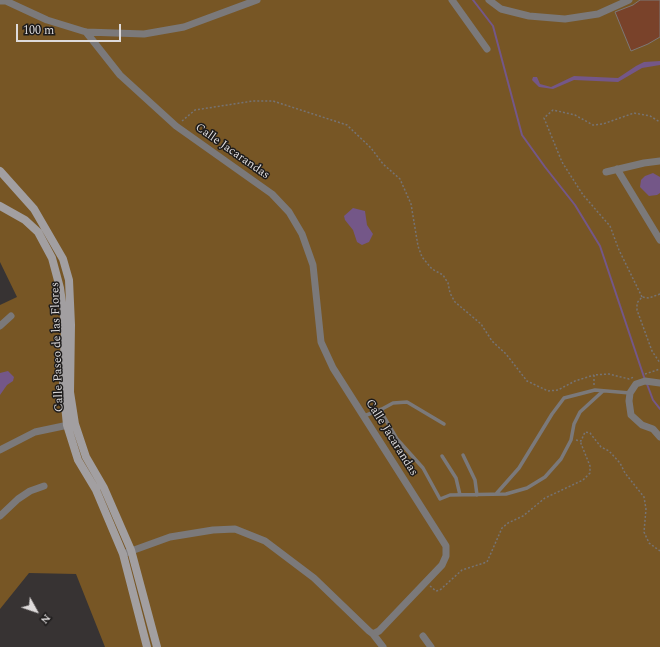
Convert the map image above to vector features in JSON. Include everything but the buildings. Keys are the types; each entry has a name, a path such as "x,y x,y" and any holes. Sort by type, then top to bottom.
{"street":[{"path":"0,1 6,1 47,20 86,32 144,34 184,27 257,0"},
{"path":"452,0 487,49"},
{"path":"489,0 502,9 529,16 565,19 598,14 629,0"},
{"name":"Calle Jacarandas","path":"86,32 120,75 178,127 272,194 289,212 302,234 313,264 322,342 333,368 446,546 446,556 442,565 379,631 374,634"},
{"path":"606,172 644,163 660,161"},
{"path":"617,170 660,240"},
{"name":"Calle Paseo de las Flores","path":"0,171 34,209 63,259 69,280 71,325 71,425 86,457 104,488 131,550 157,647"},
{"name":"Calle Paseo de las Flores","path":"0,206 25,220 38,232 52,258 60,288 65,324 63,386 78,460 96,490 123,554 147,647"},
{"path":"0,326 11,316"},
{"path":"657,382 636,384 630,394 629,402 631,415 642,425 653,429 660,436"},
{"path":"0,450 35,432 71,425"},
{"path":"0,516 18,499 30,491 44,486"},
{"path":"123,554 170,537 213,530 235,529 265,541 314,578 369,631 374,634 383,647"},
{"path":"423,636 431,647"}],"lane":[{"path":"496,494 519,468 552,414 564,398 595,390 630,394"},
{"path":"382,409 383,415 397,439 423,468 440,499 460,495 506,494 527,488 545,477 561,459 571,440 574,424 580,412 604,391"},
{"path":"364,416 393,403 407,402 444,424"},
{"path":"463,455 475,480 477,495"},
{"path":"442,456 456,478 460,495"}],"path":[{"path":"178,127 187,115 195,110 253,100 272,101 347,125 371,148 383,164 400,179 411,204 418,246 422,258 432,269 443,275 448,282 450,293 455,302 481,324 492,341 506,354 527,381 548,390 558,390 575,381 594,375 609,374 629,379"},
{"path":"642,297 619,250 610,226 583,195 562,162 544,118 553,110 575,115 593,125 603,124 634,113 650,116 660,122"},
{"path":"642,297 650,298 660,294"},
{"path":"642,297 637,303 637,310 652,351 660,363"},
{"path":"652,371 660,369"},
{"path":"594,375 595,390"},
{"path":"580,441 585,432 590,433 601,447 620,462 625,472 644,497 646,509 644,532 649,543 660,551"},
{"path":"571,440 580,441"},
{"path":"426,582 434,590 440,590 462,570 487,562 502,528 508,523 522,516 545,498 583,480 590,473 590,466 580,441"}],"shaded area":[{"path":"0,0 660,0 660,647 105,647 76,574 29,573 0,609 0,305 17,297 0,262"},
{"path":"660,61 660,65 642,68 618,82 574,80 553,89 539,87 532,80 533,77 537,77 540,84 551,87 574,76 618,78 644,62"},
{"path":"653,173 660,177 660,193 649,196 640,187 641,180 645,176"},
{"path":"353,208 365,211 367,225 373,234 369,242 362,245 357,242 353,230 345,220 344,216"},
{"path":"8,371 14,377 13,381 7,385 0,395 0,373"}],"waterway":[{"path":"473,0 493,26 522,135 575,205 600,246 645,380"},
{"path":"647,384 653,400 660,409"}]}
